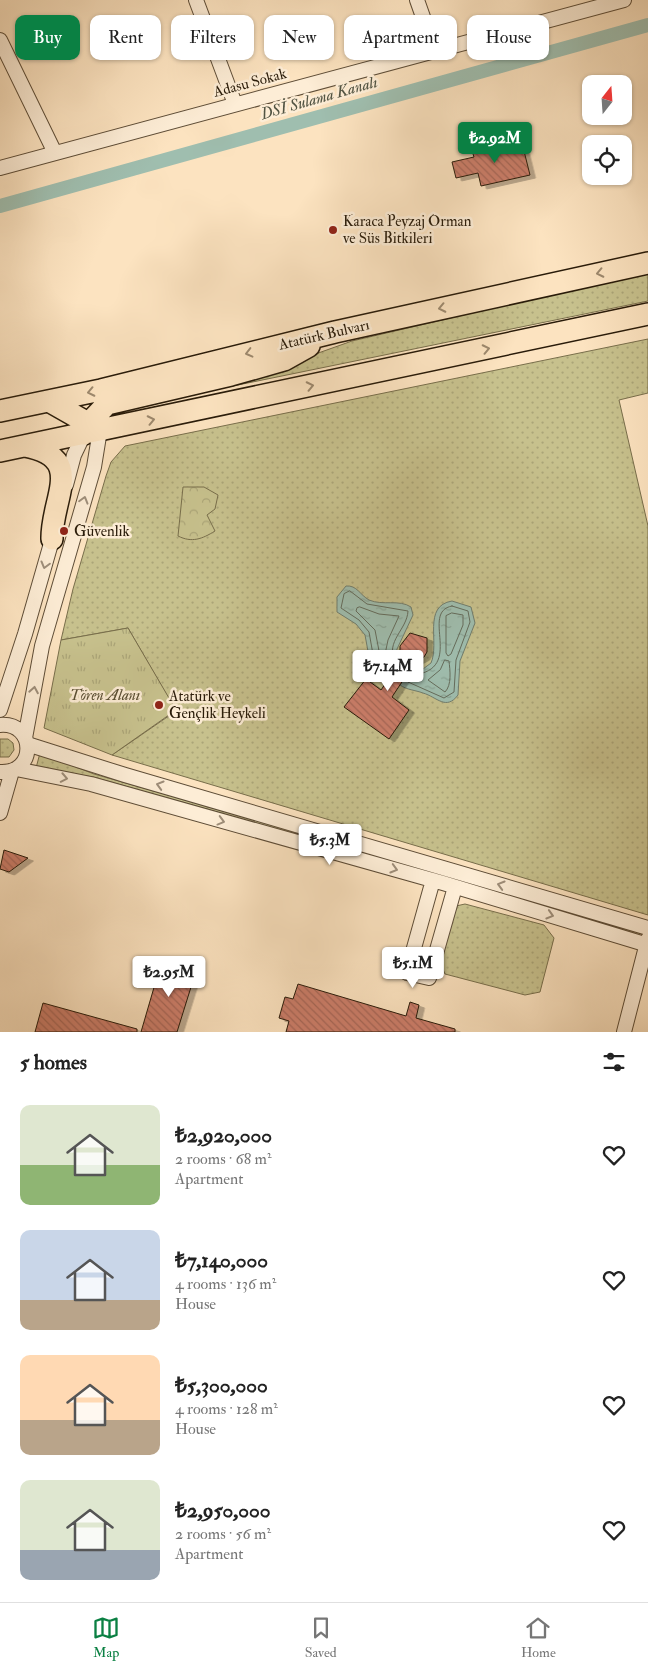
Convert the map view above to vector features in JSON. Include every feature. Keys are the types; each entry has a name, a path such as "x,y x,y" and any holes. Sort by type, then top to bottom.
{"highway":[{"name":"Atatürk Bulvarı","path":"0,411 49,401 335,332 648,263"},
{"path":"0,451 91,429 648,314"},
{"path":"625,320 648,323"},
{"path":"91,429 107,404 231,375 284,360 335,332"},
{"path":"49,401 91,429"},
{"path":"25,446 39,448 50,455 58,463 63,474 52,522 52,539"}],"street":[{"path":"196,0 235,104"},
{"path":"418,0 423,15"},
{"name":"Adasu Sokak","path":"457,45 624,0"},
{"path":"0,40 55,153"},
{"name":"Adasu Sokak","path":"0,168 401,60"},
{"path":"0,710 25,634 74,455 91,429"},
{"path":"0,813 9,770 27,755 26,741 42,646 94,467 91,429"},
{"path":"0,725 16,728 26,741 125,775 648,928"},
{"path":"9,770 91,784 648,943 624,1032"},
{"path":"443,883 429,978 407,973 447,869"}],"green space":[{"path":"648,272 648,301 111,411 279,367 352,341"},
{"path":"648,339 648,393 619,400 648,526 648,915 112,755 176,711 128,628 61,640 73,589 106,476 111,462 125,446"},
{"path":"183,487 204,487 218,495 215,509 207,515 215,531 192,540 178,536"},
{"name":"Tören Alanı","path":"128,628 176,710 112,755 44,728 61,640"},
{"path":"0,739 8,739 13,743 14,750 9,757 0,757"},
{"path":"40,753 94,774 429,869 428,872 93,777 36,768"},
{"path":"472,882 640,932 639,935 472,885"},
{"path":"465,904 544,925 554,938 540,992 525,995 445,974 440,962 456,906"}],"water":[{"path":"346,586 353,587 374,602 401,603 411,607 413,615 396,654 402,660 390,678 370,662 365,635 356,624 337,612 337,597"},
{"path":"452,601 471,607 475,623 460,661 458,695 454,700 445,702 400,685 412,667 423,669 431,663 437,610 443,604"}],"building":[{"path":"521,139 530,175 481,186 478,173 456,178 452,162 474,157 472,151"},
{"path":"410,633 427,638 427,652 424,657 415,662 392,697 409,710 389,739 344,707 366,679 381,690 403,658 400,655 400,646"},
{"path":"4,850 28,858 9,872 0,869"},
{"path":"162,960 196,971 177,1032 141,1032"},
{"path":"298,984 406,1016 410,1002 419,1005 416,1018 455,1029 455,1032 286,1032 289,1021 279,1018 285,997 293,999"},
{"path":"43,1003 137,1029 137,1032 35,1032"}],"waterway":[{"name":"DSİ Sulama Kanalı","path":"0,206 648,25"}],"tunnel":[{"path":"161,965 164,969"}],"place":[{"name":"Karaca Peyzaj Orman ve Süs Bitkileri","path":"333,230"},
{"name":"Güvenlik","path":"64,531"},
{"name":"Atatürk ve Gençlik Heykeli","path":"159,705"}]}
